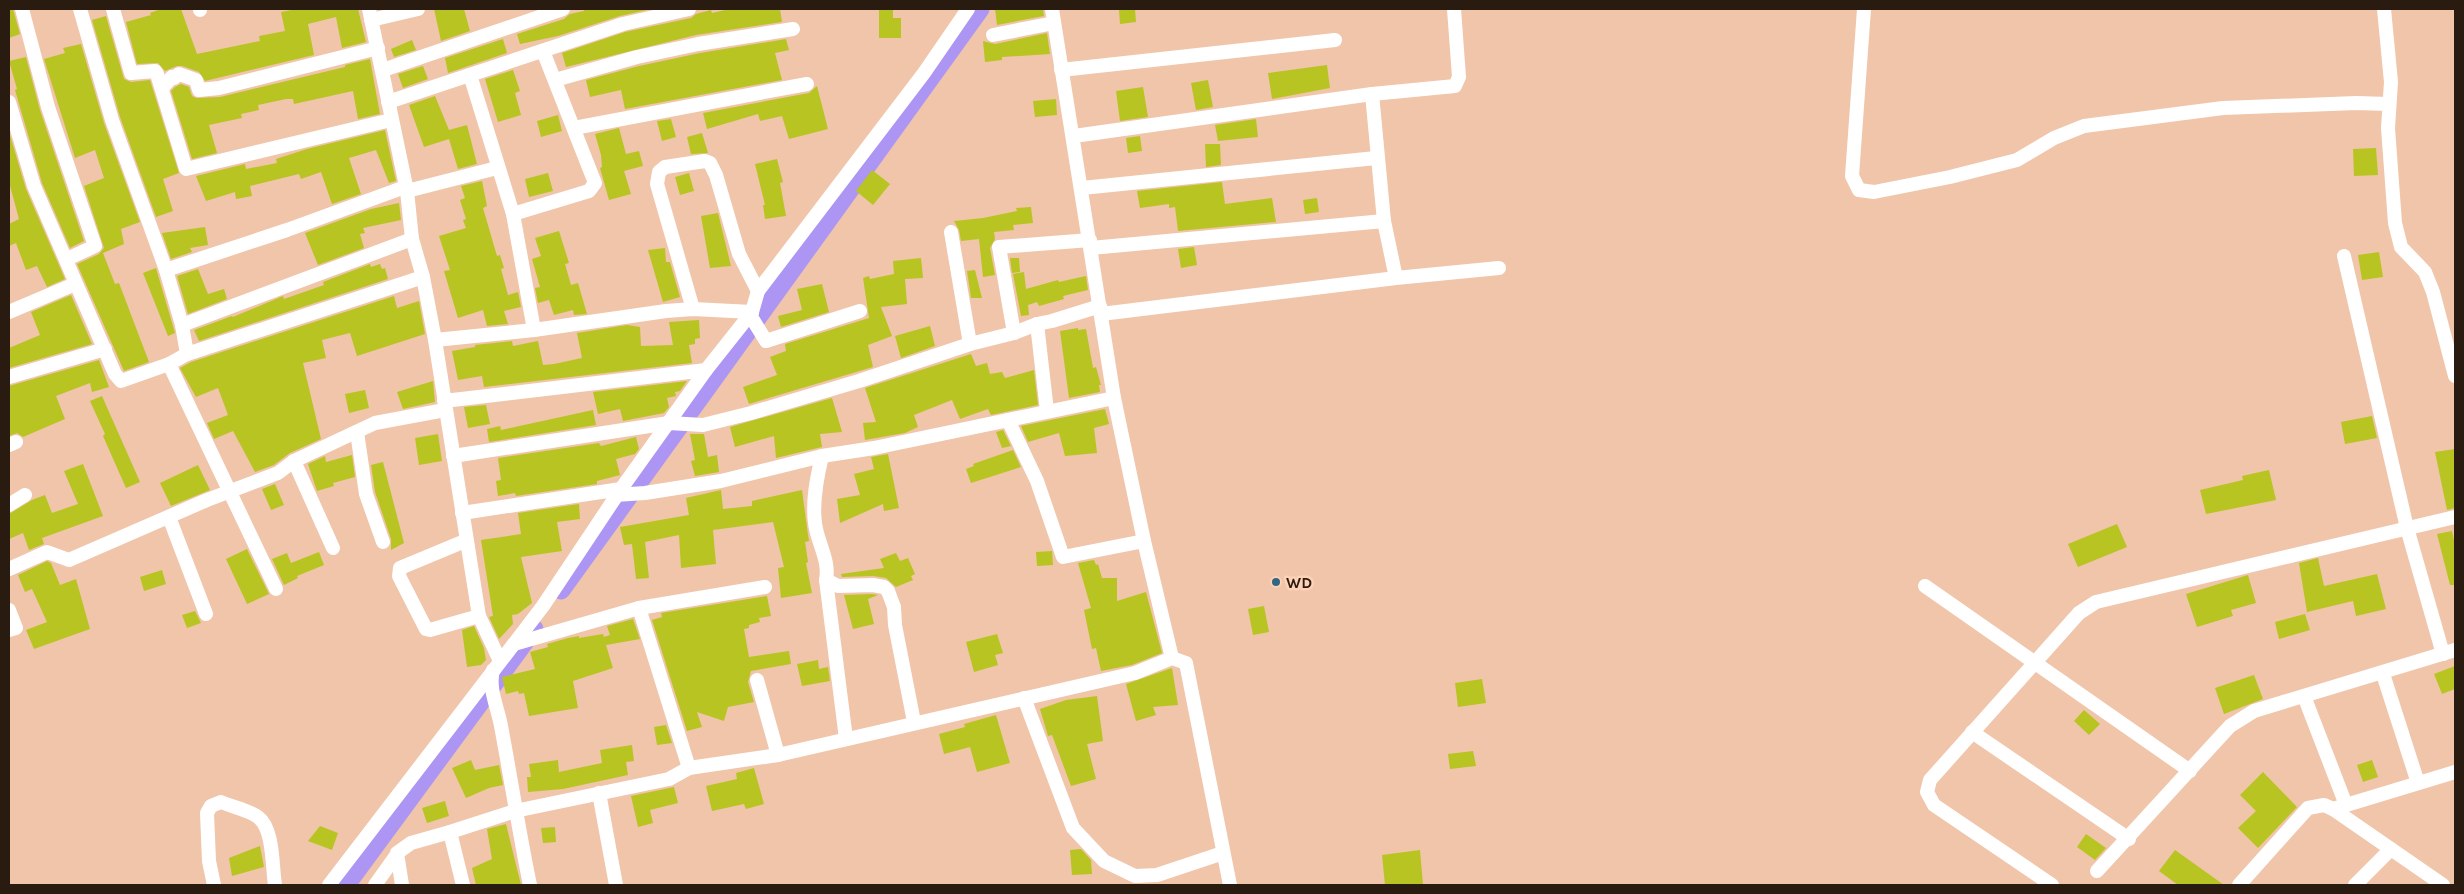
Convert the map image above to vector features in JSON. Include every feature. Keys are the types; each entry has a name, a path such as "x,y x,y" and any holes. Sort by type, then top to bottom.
{"street":[{"path":"22,9 48,107 95,246 67,259"},
{"path":"80,9 112,120 166,270 182,326 187,354"},
{"path":"112,9 131,73 155,71 163,88 188,170 391,120"},
{"path":"418,9 370,15 383,70 391,120 406,189 412,239 423,277 435,340 465,541 479,616 494,671 514,811 530,885"},
{"path":"383,70 563,9"},
{"path":"388,102 623,24 689,9"},
{"path":"328,885 517,642 618,492 706,370 751,314 758,292 924,73 968,9"},
{"path":"1052,9 1061,70 1074,136 1114,398 1144,541 1177,659 1221,854 1230,885"},
{"path":"1074,136 1372,94 1455,86 1459,77 1454,9"},
{"path":"1864,9 1852,176 1859,190 1874,192 1950,177 2016,160 2054,138 2084,126 2223,108 2356,103 2389,104"},
{"path":"2384,9 2391,82 2388,128 2395,223 2401,247 2425,272 2433,292 2455,376"},
{"path":"993,35 1054,23"},
{"path":"555,80 636,57 698,44 793,29"},
{"path":"1061,70 1336,40"},
{"path":"163,88 172,77 174,78 179,74 196,80 199,90 219,88 378,48"},
{"path":"513,214 590,191 594,187 594,178 543,51"},
{"path":"470,75 497,168 513,214 534,330"},
{"path":"574,128 807,84"},
{"path":"1372,94 1376,158 1384,221 1396,278"},
{"path":"9,102 34,186 67,259 75,284 118,379 121,381 169,364 187,354 423,277"},
{"path":"1082,188 1376,158"},
{"path":"693,309 656,184 659,172 665,167 705,161 710,163 716,175 739,254 758,292"},
{"path":"166,270 406,189 497,168"},
{"path":"1014,333 999,247 1091,244 1384,221"},
{"path":"951,232 970,344"},
{"path":"182,326 412,239"},
{"path":"2097,871 2129,839 2230,726 2242,718 2254,711 2383,674 2449,652 2407,528 2344,256"},
{"path":"453,456 669,423 703,425 850,384 970,344 1014,333 1037,324 1100,310 1499,268"},
{"path":"9,312 75,284"},
{"path":"435,340 534,330 693,309 751,314"},
{"path":"751,314 767,341 860,311"},
{"path":"1037,324 1047,411"},
{"path":"9,377 105,349"},
{"path":"169,364 276,589"},
{"path":"9,569 47,552 69,560 228,491 278,473 294,461 390,419 444,406 706,370"},
{"path":"462,513 618,492 645,493 721,481 822,456 874,448 1114,398"},
{"path":"1008,420 1037,481 1063,557 1144,541"},
{"path":"357,432 366,494 383,542"},
{"path":"822,456 816,484 815,523 825,559 846,739"},
{"path":"294,461 333,548"},
{"path":"9,505 25,495"},
{"path":"169,517 206,614"},
{"path":"2052,885 1934,804 1927,792 1930,780 2079,612 2096,602 2455,517"},
{"path":"465,541 400,568 399,576 426,629 435,629 479,616"},
{"path":"826,580 838,586 873,585 884,587 888,591 894,607 895,625 914,722"},
{"path":"1925,586 2190,771"},
{"path":"517,642 639,608 764,587"},
{"path":"639,608 690,768"},
{"path":"9,610 16,628 9,630"},
{"path":"375,885 400,849 411,843 514,811 670,779 690,768 778,754 1136,673 1177,659"},
{"path":"2383,674 2418,783"},
{"path":"757,680 778,754"},
{"path":"2304,696 2340,807 2391,849 2444,885"},
{"path":"1024,698 1073,828 1104,861 1136,876 1158,874 1221,854"},
{"path":"1972,732 2129,839"},
{"path":"2239,885 2308,808 2324,805 2340,807 2455,772"},
{"path":"599,794 616,885"},
{"path":"214,885 209,861 207,813 210,806 221,802 258,817 266,828 271,848 275,885"},
{"path":"450,832 463,885"},
{"path":"2355,885 2391,849"},
{"path":"395,857 402,885"}],"building":[{"path":"9,9 13,9 20,34 9,38"},
{"path":"161,9 181,9 197,54 260,41 259,36 285,31 281,12 297,9 358,9 366,42 342,48 336,17 308,24 314,55 205,81 199,72 182,66 165,71 158,63 137,64 126,22 151,15 150,13"},
{"path":"434,9 464,9 470,31 441,41"},
{"path":"584,9 651,9 620,16 558,36 520,44 517,34 564,19 570,14 584,11"},
{"path":"730,9 780,9 782,22 696,35 566,67 562,53 625,32 691,18 696,14 711,10 712,13"},
{"path":"879,9 893,9 893,18 901,18 901,38 879,38"},
{"path":"995,9 1043,9 1044,16 997,25"},
{"path":"1119,9 1135,9 1136,22 1120,24"},
{"path":"106,16 124,79 131,82 150,80 179,173 163,179 173,211 156,217 120,117 92,20"},
{"path":"1047,33 1050,54 1002,57 1002,60 985,62 983,41 995,44"},
{"path":"503,39 507,53 448,73 445,58"},
{"path":"786,39 789,50 775,53 782,80 625,109 621,90 590,97 586,80 700,53"},
{"path":"412,40 416,50 394,57 391,49"},
{"path":"81,44 104,123 140,222 121,229 124,244 103,253 115,284 119,283 149,362 124,371 77,264 99,254 104,248 84,186 104,178 95,150 75,158 44,59 65,53 63,48"},
{"path":"26,57 40,110 84,241 70,248 42,183 15,90 17,89 9,61"},
{"path":"370,59 380,114 358,119 353,91 294,104 293,99 286,99 258,105 259,110 241,114 242,118 209,125 217,153 192,159 171,91 175,87 181,84 189,87 192,96 196,98 220,97 345,67 345,65"},
{"path":"1327,65 1330,88 1272,99 1268,73"},
{"path":"423,66 428,79 403,88 398,74"},
{"path":"513,70 520,91 515,93 521,115 498,122 485,79"},
{"path":"1208,80 1213,107 1196,110 1191,83"},
{"path":"817,86 828,129 789,139 782,116 760,121 758,114 707,129 703,113 809,93"},
{"path":"1143,87 1148,117 1120,121 1116,91"},
{"path":"435,96 449,130 467,125 477,164 458,169 449,139 424,147 409,105"},
{"path":"1056,99 1057,115 1035,117 1033,101"},
{"path":"558,115 562,131 541,137 537,121"},
{"path":"671,119 676,137 662,141 657,121"},
{"path":"1256,119 1258,137 1218,141 1215,125"},
{"path":"619,128 626,154 639,151 643,166 624,171 631,194 609,200 600,168 602,167 601,155 595,134"},
{"path":"385,130 396,181 389,183 376,150 349,158 361,194 332,204 321,172 301,179 299,174 250,186 252,196 236,199 235,192 206,201 196,176 245,164 246,169 277,163 276,159 307,149"},
{"path":"9,132 26,189 65,279 47,287 37,266 26,270 16,243 9,246 9,224 19,219 9,182"},
{"path":"702,133 708,153 691,154 687,137"},
{"path":"1140,136 1142,151 1128,153 1126,138"},
{"path":"1205,144 1220,144 1221,165 1206,167"},
{"path":"2376,148 2378,175 2354,176 2353,149"},
{"path":"777,159 783,182 780,183 786,216 765,219 763,205 765,205 755,164"},
{"path":"872,170 890,184 873,205 856,191"},
{"path":"548,173 553,191 529,197 525,179"},
{"path":"689,173 694,191 680,195 675,177"},
{"path":"482,181 487,206 483,208 497,256 500,255 504,268 501,269 508,295 518,292 521,307 504,311 508,324 487,326 483,310 458,318 444,271 450,270 439,236 466,228 463,220 466,219 460,200 465,198 461,186"},
{"path":"1222,182 1225,204 1272,198 1276,222 1178,231 1175,207 1169,208 1169,204 1140,208 1137,191"},
{"path":"1317,198 1319,212 1305,214 1303,200"},
{"path":"399,203 401,220 363,228 365,233 360,234 364,248 318,265 305,233 371,209"},
{"path":"1031,207 1033,223 1013,225 1014,230 994,232 995,239 990,248 995,275 983,277 979,239 961,241 959,230 954,221 983,218 1017,211 1016,208"},
{"path":"718,213 731,266 710,268 701,216"},
{"path":"205,227 208,245 190,248 192,252 171,259 162,233"},
{"path":"559,231 569,263 565,264 571,285 578,283 587,314 574,315 573,310 554,315 549,300 538,303 535,288 540,287 532,259 541,256 535,238"},
{"path":"1194,247 1197,265 1181,268 1178,249"},
{"path":"665,248 666,262 670,262 680,297 663,302 648,250"},
{"path":"2379,252 2383,277 2362,280 2358,255"},
{"path":"921,258 923,278 905,279 907,304 881,307 892,336 868,345 873,367 749,404 743,387 777,375 770,357 786,351 785,344 869,318 863,278 869,276 870,279 894,274 893,261"},
{"path":"1010,258 1019,258 1020,272 1012,273"},
{"path":"370,264 371,267 380,264 382,269 385,268 388,279 199,341 194,330 233,317 283,296 284,299 324,285 323,282"},
{"path":"156,268 175,333 168,336 143,273"},
{"path":"198,269 208,294 224,289 227,299 188,314 177,276"},
{"path":"975,270 982,298 971,298 967,271"},
{"path":"1024,272 1026,289 1058,280 1059,282 1086,276 1088,290 1063,296 1064,299 1039,306 1037,302 1028,305 1029,315 1021,316 1013,274"},
{"path":"822,284 829,312 781,327 778,316 802,310 797,289"},
{"path":"71,295 92,344 9,368 9,348 40,335 31,312"},
{"path":"394,296 397,308 419,301 425,334 357,356 350,333 322,340 326,358 303,363 321,439 290,453 274,465 255,472 233,431 214,439 207,423 228,415 218,388 196,397 180,368 191,362"},
{"path":"699,320 700,338 695,339 695,344 689,345 692,363 484,387 482,376 458,380 452,351 475,347 475,345 512,341 513,346 538,341 543,365 554,364 582,358 577,333 627,325 640,327 641,346 673,345 669,322"},
{"path":"930,326 935,346 901,358 895,336"},
{"path":"1078,328 1078,330 1086,329 1093,368 1096,367 1101,385 1099,385 1100,392 1069,398 1060,331"},
{"path":"971,354 976,366 987,363 990,374 1002,372 1005,378 1034,370 1038,405 991,415 988,409 960,419 952,400 914,415 918,427 905,433 865,440 863,423 876,422 865,388"},
{"path":"99,360 109,387 92,392 90,383 56,396 65,419 23,437 17,433 9,436 9,386"},
{"path":"433,381 435,402 403,409 397,392"},
{"path":"687,381 680,391 675,392 676,396 667,398 669,407 664,413 623,421 620,409 598,414 593,392"},
{"path":"365,390 369,408 349,413 345,394"},
{"path":"102,396 140,482 126,488 90,401"},
{"path":"832,398 842,432 820,434 822,447 776,458 774,436 735,447 730,427"},
{"path":"486,405 490,424 468,428 464,407"},
{"path":"1105,409 1109,424 1094,428 1097,453 1065,456 1059,433 1028,442 1021,426"},
{"path":"593,410 596,425 489,442 487,429 500,426 501,430"},
{"path":"2372,416 2377,438 2345,444 2341,422"},
{"path":"1003,430 1011,446 1002,448 996,432"},
{"path":"438,434 442,461 419,465 415,438"},
{"path":"690,434 704,434 708,457 717,455 719,472 695,476 691,461 695,460"},
{"path":"636,437 639,449 635,454 616,459 620,475 597,481 597,484 516,496 515,493 498,496 496,481 501,480 498,458 599,443 601,446"},
{"path":"2455,449 2455,508 2447,510 2435,452"},
{"path":"1013,450 1021,467 971,483 966,469 974,466 973,464"},
{"path":"888,454 899,508 884,511 883,504 840,523 837,499 860,495 854,474 874,469 871,457"},
{"path":"352,455 355,477 333,483 334,486 317,491 308,464 325,456 326,462"},
{"path":"383,462 404,543 391,550 391,539 375,492 371,465"},
{"path":"83,464 103,516 42,538 44,544 29,550 23,533 9,539 9,514 32,500 45,495 52,513 78,504 64,471"},
{"path":"198,465 210,490 171,506 160,483"},
{"path":"2269,470 2276,500 2206,514 2200,490 2243,480 2242,476"},
{"path":"275,484 284,505 271,510 262,489"},
{"path":"721,490 723,509 752,506 752,501 802,490 809,541 805,542 808,562 806,563 812,593 781,598 778,568 784,567 773,522 713,530 716,564 681,568 679,535 645,542 649,578 636,579 632,544 624,545 620,527 689,515 686,498"},
{"path":"579,504 580,519 557,522 562,551 521,557 532,603 518,614 512,615 513,624 499,639 489,617 493,616 481,540 521,534 518,513"},
{"path":"2117,524 2127,547 2078,567 2068,544"},
{"path":"2452,531 2455,545 2455,585 2450,585 2437,534"},
{"path":"247,549 269,594 247,604 226,559"},
{"path":"1052,551 1053,565 1037,566 1036,552"},
{"path":"319,552 324,565 297,576 298,578 284,585 272,559 287,553 291,563"},
{"path":"896,553 900,561 908,558 915,574 911,576 913,580 896,587 886,578 873,576 842,577 841,574 884,568 880,559"},
{"path":"2318,558 2324,586 2377,574 2386,609 2356,616 2353,601 2307,612 2299,563"},
{"path":"1094,560 1096,565 1098,564 1102,578 1117,578 1117,601 1146,592 1162,653 1132,665 1101,671 1096,648 1092,649 1084,610 1091,608 1078,563"},
{"path":"47,561 51,563 60,585 76,579 90,629 34,649 26,630 47,622 32,589 25,592 18,575"},
{"path":"162,570 166,584 144,591 140,577"},
{"path":"2248,575 2256,603 2231,610 2233,616 2197,627 2186,594"},
{"path":"844,595 878,595 868,599 874,624 853,629"},
{"path":"767,596 771,616 759,618 760,622 749,625 749,628 744,629 749,657 789,651 791,664 751,671 748,682 754,702 728,707 724,721 697,712 702,727 687,731 652,620 662,617 661,613"},
{"path":"1264,606 1269,632 1253,635 1248,609"},
{"path":"195,611 201,623 187,628 182,615"},
{"path":"2305,614 2310,630 2279,639 2275,622"},
{"path":"633,619 640,639 606,645 613,668 573,681 578,708 529,716 524,693 519,694 518,691 506,694 502,677 535,669 530,652 548,647 547,644 568,638 603,634 604,637 610,635 607,626"},
{"path":"474,626 484,648 486,660 481,665 467,667 462,630"},
{"path":"997,634 1003,653 995,655 998,665 974,672 966,642"},
{"path":"818,660 819,669 828,667 830,681 802,686 797,664"},
{"path":"2455,666 2455,689 2442,694 2434,674"},
{"path":"1172,668 1178,705 1153,707 1156,715 1136,721 1126,684"},
{"path":"2254,675 2263,699 2224,714 2215,688"},
{"path":"1482,679 1486,703 1458,707 1455,683"},
{"path":"1097,696 1103,741 1087,744 1096,779 1071,786 1052,735 1048,736 1040,709 1066,700"},
{"path":"2084,710 2100,724 2089,735 2074,721"},
{"path":"996,715 1010,763 977,772 970,747 944,754 939,734 965,727 964,724"},
{"path":"666,725 672,743 657,745 654,727"},
{"path":"632,745 634,761 626,762 628,775 563,789 528,792 527,777 531,777 529,764 558,760 559,772 602,763 600,750"},
{"path":"1473,751 1476,766 1450,769 1448,754"},
{"path":"471,760 475,770 499,765 503,785 489,788 466,798 452,768"},
{"path":"2372,760 2378,777 2363,782 2357,765"},
{"path":"754,768 764,804 746,809 744,804 712,811 706,786 737,779 736,773"},
{"path":"2263,772 2297,807 2258,848 2238,828 2256,811 2240,795"},
{"path":"674,787 678,803 650,810 653,823 638,827 631,796"},
{"path":"445,801 449,816 427,823 422,808"},
{"path":"506,824 521,885 476,885 472,868 492,859 487,829"},
{"path":"320,826 338,833 332,850 308,841"},
{"path":"555,827 556,842 543,843 541,828"},
{"path":"2086,834 2106,848 2095,860 2077,847"},
{"path":"260,846 264,867 232,876 229,858"},
{"path":"1081,849 1091,860 1092,874 1072,875 1070,850"},
{"path":"1420,850 1423,885 1385,885 1382,855"},
{"path":"2175,850 2224,885 2178,885 2159,871"}],"waterway":[{"path":"561,590 980,9"},
{"path":"346,885 534,629"}],"place":[{"name":"WD","path":"1276,582"}]}
